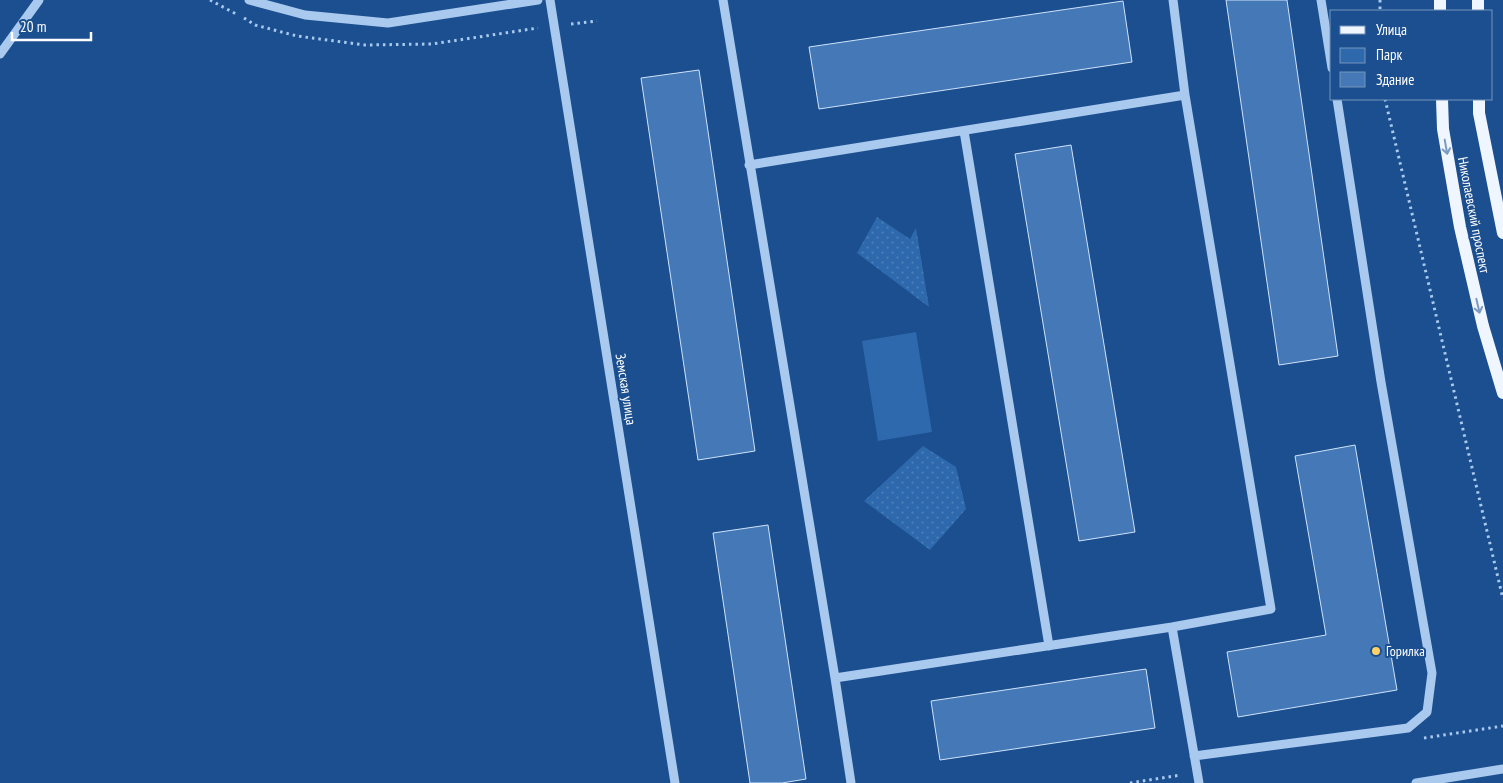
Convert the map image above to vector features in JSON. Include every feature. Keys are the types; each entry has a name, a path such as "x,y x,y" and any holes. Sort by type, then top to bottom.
{"main road":[{"name":"Николаевский проспект","path":"1442,100 1443,129 1460,227 1483,326 1503,393"},
{"name":"Николаевский проспект","path":"1479,100 1479,113 1503,233"}],"street":[{"path":"0,54 39,0"},
{"path":"249,0 305,15 388,23 538,0"},
{"name":"Земская улица","path":"550,0 675,783"},
{"path":"723,0 851,783"},
{"path":"835,678 1172,628 1271,609 1185,95 1173,0"},
{"path":"1321,0 1330,56"},
{"path":"749,165 1185,95"},
{"path":"1194,756 1408,728 1426,712 1432,674 1384,405 1336,100"},
{"path":"964,131 1049,646"},
{"path":"1172,628 1199,783"},
{"path":"1416,783 1503,769"}],"path":[{"path":"1385,100 1503,599"}],"green space":[{"path":"877,217 910,239 916,228 929,307 857,253"},
{"path":"916,332 932,432 878,441 862,341"},
{"path":"923,446 956,467 966,509 930,550 864,501"}],"building":[{"path":"1226,0 1287,0 1338,356 1279,365"},
{"path":"1123,1 1132,62 819,109 809,47"},
{"path":"699,70 755,451 698,460 641,78"},
{"path":"1071,145 1135,532 1079,541 1015,154"},
{"path":"1355,445 1397,690 1238,717 1227,652 1326,635 1295,456"},
{"path":"768,525 806,779 782,783 750,783 713,533"},
{"path":"1146,669 1155,728 940,760 931,701"}],"place":[{"name":"Горилка","path":"1376,651"}]}
